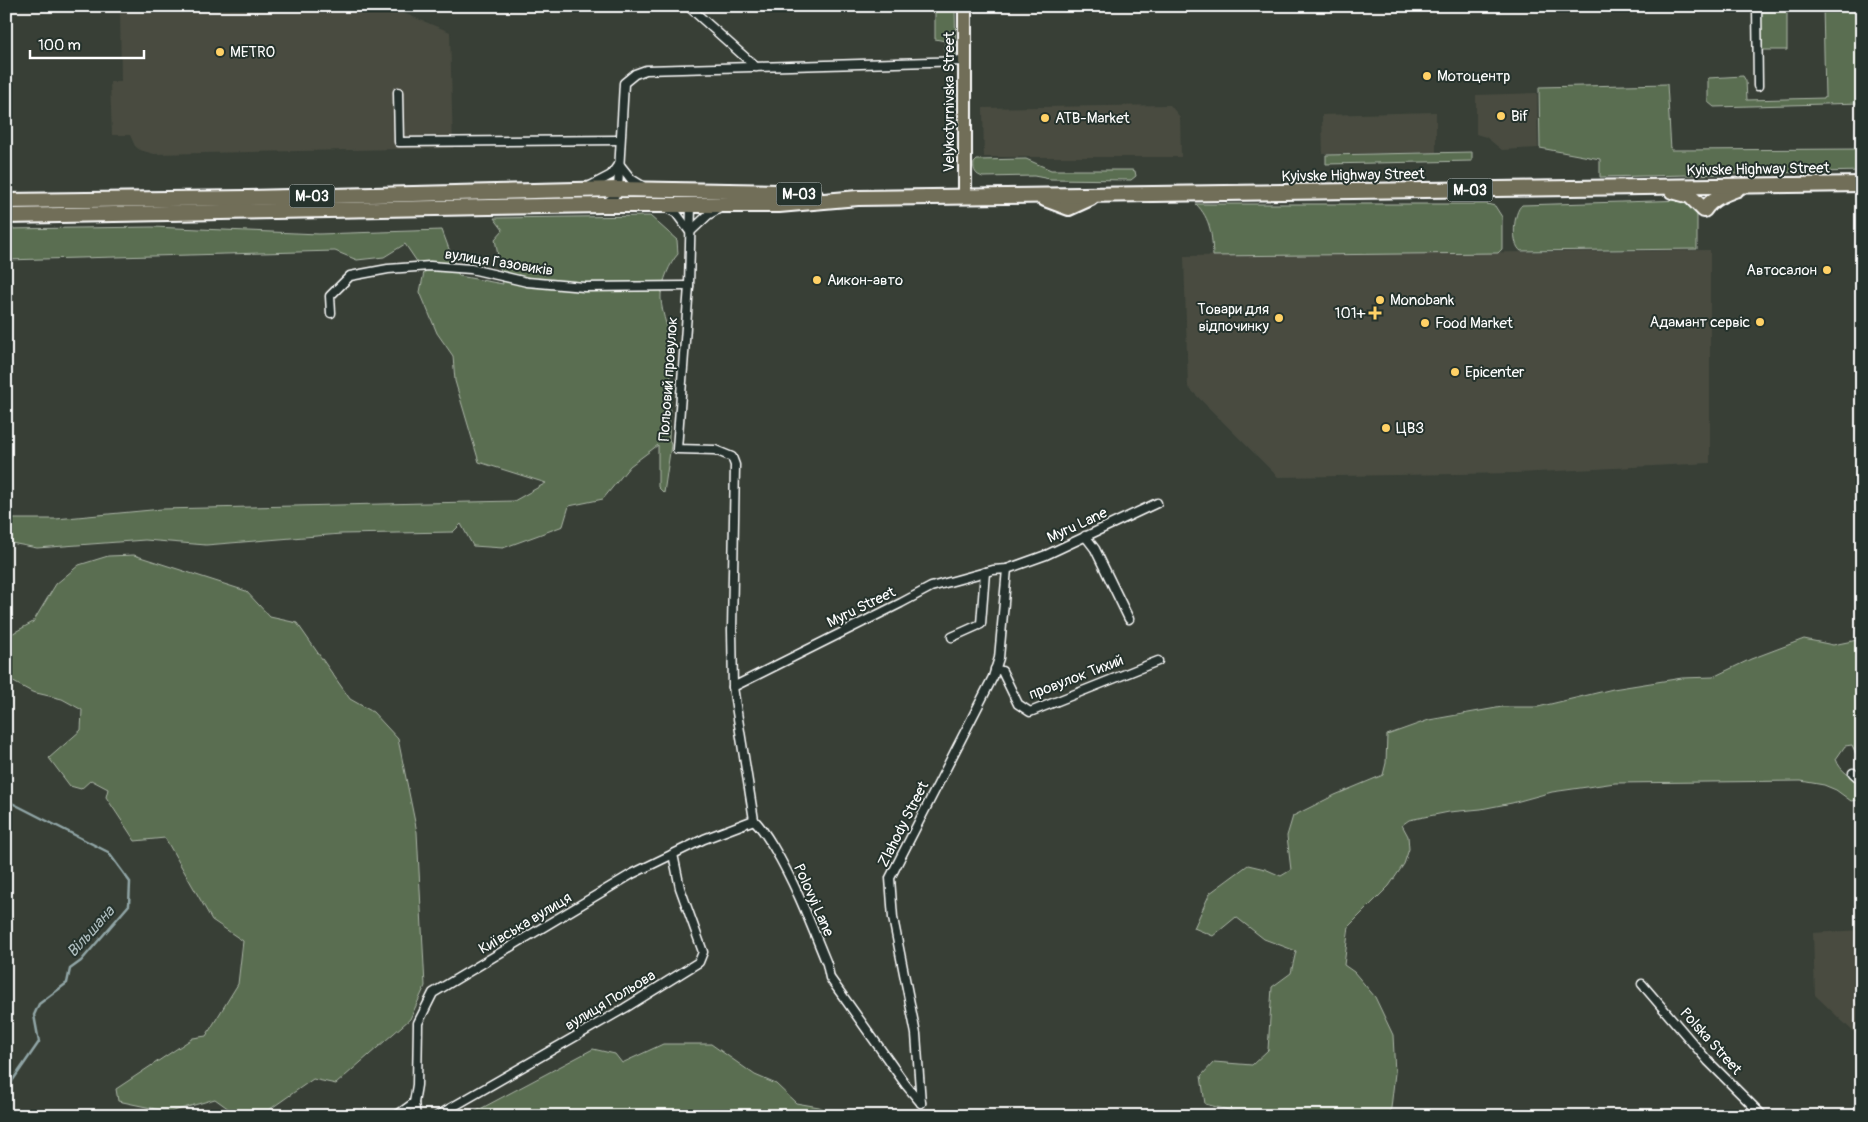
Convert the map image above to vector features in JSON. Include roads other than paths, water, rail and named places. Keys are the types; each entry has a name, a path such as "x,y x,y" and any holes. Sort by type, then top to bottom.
{"highway":[{"name":"Kyivske Highway Street","path":"965,197 1029,196 1069,208 1089,199 1106,195 1862,184"},
{"path":"1642,187 1690,196 1704,210 1708,203 1717,197 1744,186"},
{"name":"М-03","path":"6,202 618,189 779,192 858,198"},
{"name":"М-03","path":"6,216 603,205 779,205 858,198 965,197"}],"main road":[{"name":"Velykotyrnivska Street","path":"965,6 965,197"}],"street":[{"path":"688,6 756,67"},
{"path":"1757,6 1758,86"},
{"path":"603,205 613,198 618,189 624,82 635,74 646,70 965,61"},
{"path":"398,92 399,142 620,140"},
{"path":"619,163 631,179 649,190"},
{"path":"579,190 603,181 611,175 619,163"},
{"path":"618,189 625,199 634,205"},
{"path":"669,190 683,196 691,205 701,199 724,191"},
{"path":"661,205 676,213 690,232 708,215 729,205"},
{"name":"Польовий провулок","path":"691,205 689,286 676,450 720,452 732,458 736,465 732,630 733,686"},
{"name":"вулиця Газовиків","path":"331,313 330,296 350,276 388,269 430,266 471,269 527,282 584,288 689,286"},
{"name":"Myru Lane","path":"1006,569 1046,555 1157,502"},
{"path":"1085,536 1095,549 1130,619"},
{"name":"Myru Street","path":"733,686 931,587 985,572 1006,569"},
{"name":"Zlahody Street","path":"921,1102 916,1034 893,918 890,878 995,670 998,658 1006,569"},
{"path":"952,637 981,624 985,572"},
{"name":"провулок Тихий","path":"995,670 1002,671 1018,704 1030,712 1158,661"},
{"path":"733,686 754,820"},
{"path":"1853,773 1862,781"},
{"name":"Polovyi Lane","path":"754,820 761,827 794,885 827,964 830,978 906,1085 921,1102"},
{"name":"Київська вулиця","path":"414,1103 418,1023 433,993 632,874 704,839 754,820"},
{"name":"вулиця Польова","path":"437,1116 626,1008 699,962 703,952 680,888 673,854"},
{"name":"Polska Street","path":"1642,984 1708,1061 1763,1116"},
{"path":"396,1116 414,1103 416,1116"}],"waterway":[{"name":"Вільшана","path":"6,800 108,852 130,882 129,905 81,961 70,969 67,983 39,1004 34,1015 39,1042 6,1090"}],"place":[{"name":"METRO","path":"220,52"},
{"name":"Мотоцентр","path":"1427,76"},
{"name":"Bif","path":"1501,116"},
{"name":"ATB-Market","path":"1045,118"},
{"name":"Автосалон","path":"1827,270"},
{"name":"Аикон-авто","path":"817,280"},
{"name":"Monobank","path":"1380,300"},
{"name":"101+","path":"1375,313"},
{"name":"Товари для відпочинку","path":"1279,318"},
{"name":"Адамант сервіс","path":"1760,322"},
{"name":"Food Market","path":"1425,323"},
{"name":"Epicenter","path":"1455,372"},
{"name":"ЦВЗ","path":"1386,428"}]}
